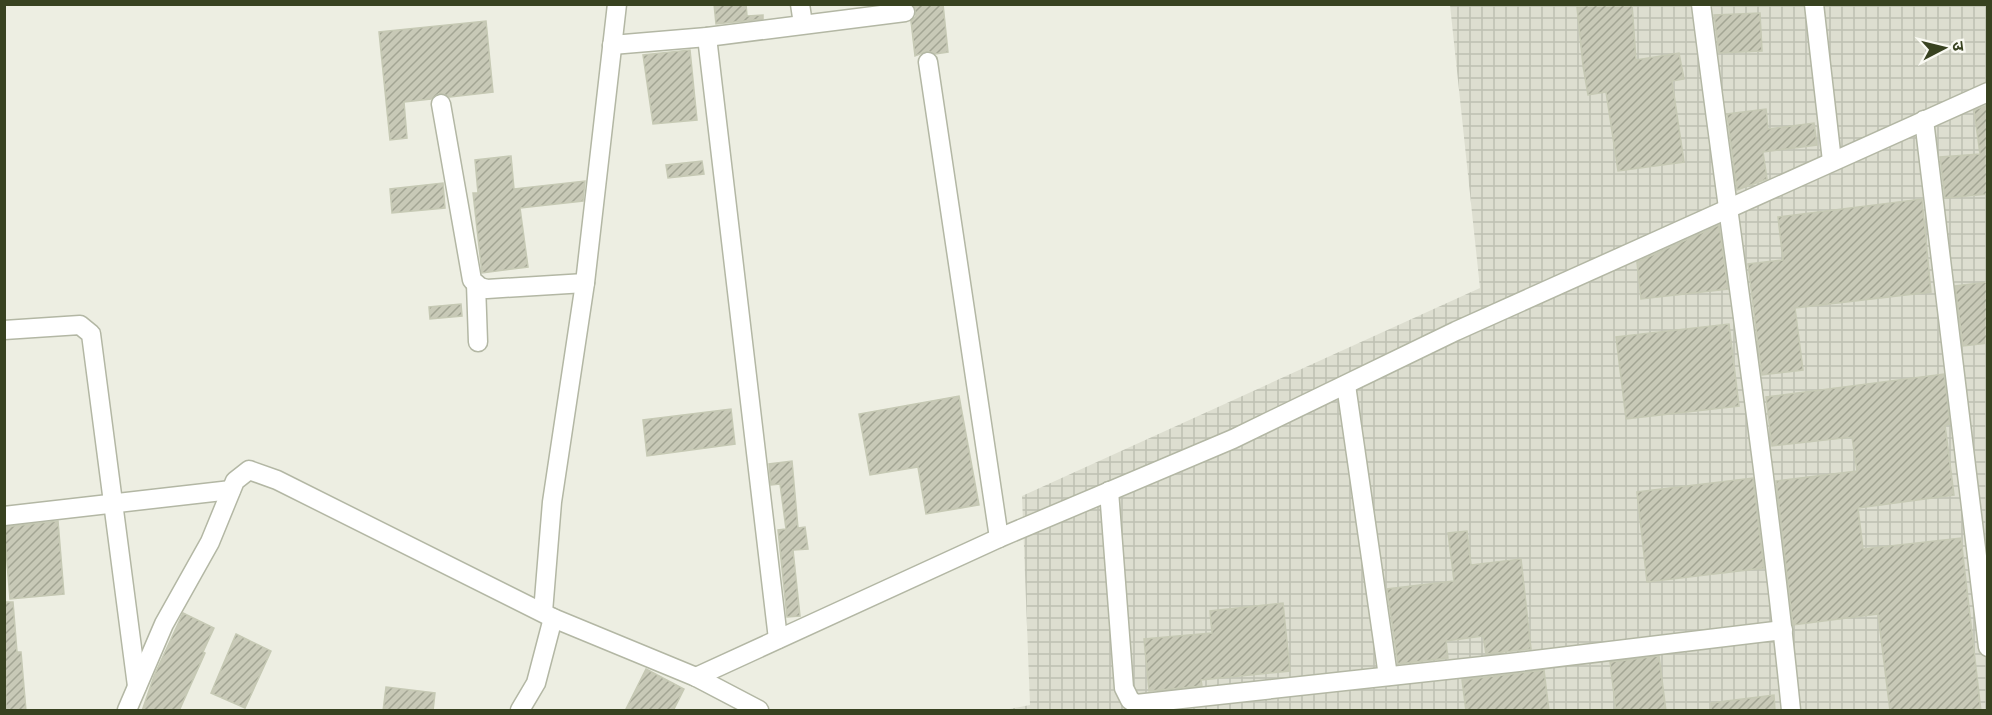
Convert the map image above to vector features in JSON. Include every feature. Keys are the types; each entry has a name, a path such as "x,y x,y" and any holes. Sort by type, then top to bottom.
{"street":[{"path":"520,711 536,683 548,615 552,502 585,283 617,4"},
{"path":"800,4 803,24"},
{"path":"1701,4 1727,211 1759,427 1791,711"},
{"path":"1814,4 1832,161"},
{"path":"612,45 706,37 905,12"},
{"path":"706,37 778,639"},
{"path":"928,62 999,538"},
{"path":"696,677 860,604 999,538 1233,439 1466,327 1988,92"},
{"path":"441,104 469,267 476,284 478,342"},
{"path":"1924,120 1988,648"},
{"path":"476,284 487,289 585,283"},
{"path":"4,330 76,325 88,329 90,334 137,686"},
{"path":"1346,385 1388,676"},
{"path":"127,711 164,624 210,542 231,490 239,476 249,470 269,477 548,615 696,677 759,711"},
{"path":"4,516 231,490"},
{"path":"1109,491 1124,688 1130,700 1142,705 1783,630"}],"shaded area":[{"path":"1450,5 1987,5 1987,710 1004,710 1030,705 1022,496 1480,288"}],"building":[{"path":"714,4 746,4 747,16 763,15 763,19 716,24"},
{"path":"943,4 948,52 935,54 927,51 915,56 911,21 916,16 914,5"},
{"path":"1590,4 1632,4 1636,60 1679,53 1684,79 1672,81 1684,162 1618,171 1606,92 1588,95 1583,66 1577,7"},
{"path":"1760,13 1762,51 1719,53 1714,15"},
{"path":"486,21 493,92 450,97 440,93 431,99 404,102 407,138 390,140 379,32"},
{"path":"690,50 697,120 653,124 643,55"},
{"path":"1988,105 1988,194 1945,198 1940,157 1980,154 1974,110"},
{"path":"1766,109 1768,129 1814,123 1817,145 1763,152 1767,179 1737,190 1727,114"},
{"path":"511,156 514,189 585,181 583,201 520,208 528,267 482,273 473,193 478,193 475,160"},
{"path":"702,161 704,174 668,178 666,165"},
{"path":"443,183 445,208 392,213 390,189"},
{"path":"1922,199 1931,292 1795,308 1803,370 1762,375 1748,264 1783,260 1778,217"},
{"path":"1719,225 1728,289 1641,299 1637,262"},
{"path":"1988,282 1988,343 1963,346 1955,286"},
{"path":"461,304 462,316 430,319 429,307"},
{"path":"1729,324 1739,406 1626,419 1616,337"},
{"path":"1944,374 1950,424 1945,425 1954,495 1858,508 1863,549 1961,538 1981,711 1890,711 1878,614 1793,625 1776,481 1857,471 1852,437 1772,446 1766,397"},
{"path":"959,396 979,505 926,514 918,467 870,475 859,414"},
{"path":"731,409 735,444 647,456 643,420"},
{"path":"792,461 798,528 805,527 808,549 793,550 800,616 787,617 778,530 786,529 780,484 771,485 769,464"},
{"path":"1753,478 1764,568 1647,582 1637,492"},
{"path":"58,521 64,594 10,599 4,527"},
{"path":"1467,531 1471,565 1521,559 1531,649 1486,654 1483,636 1446,641 1448,658 1398,664 1387,589 1454,581 1448,533"},
{"path":"4,602 13,602 17,652 21,652 26,711 6,711"},
{"path":"1283,603 1290,671 1201,680 1202,686 1149,691 1144,639 1212,633 1210,611"},
{"path":"183,613 214,628 203,652 205,653 179,711 142,711 154,676"},
{"path":"236,634 271,651 245,708 211,693"},
{"path":"1659,656 1666,711 1616,711 1610,662"},
{"path":"646,669 684,689 673,711 625,711"},
{"path":"1544,670 1549,711 1466,711 1462,680"},
{"path":"386,687 435,693 433,711 383,711"},
{"path":"1774,695 1775,711 1711,711 1711,703"}]}
